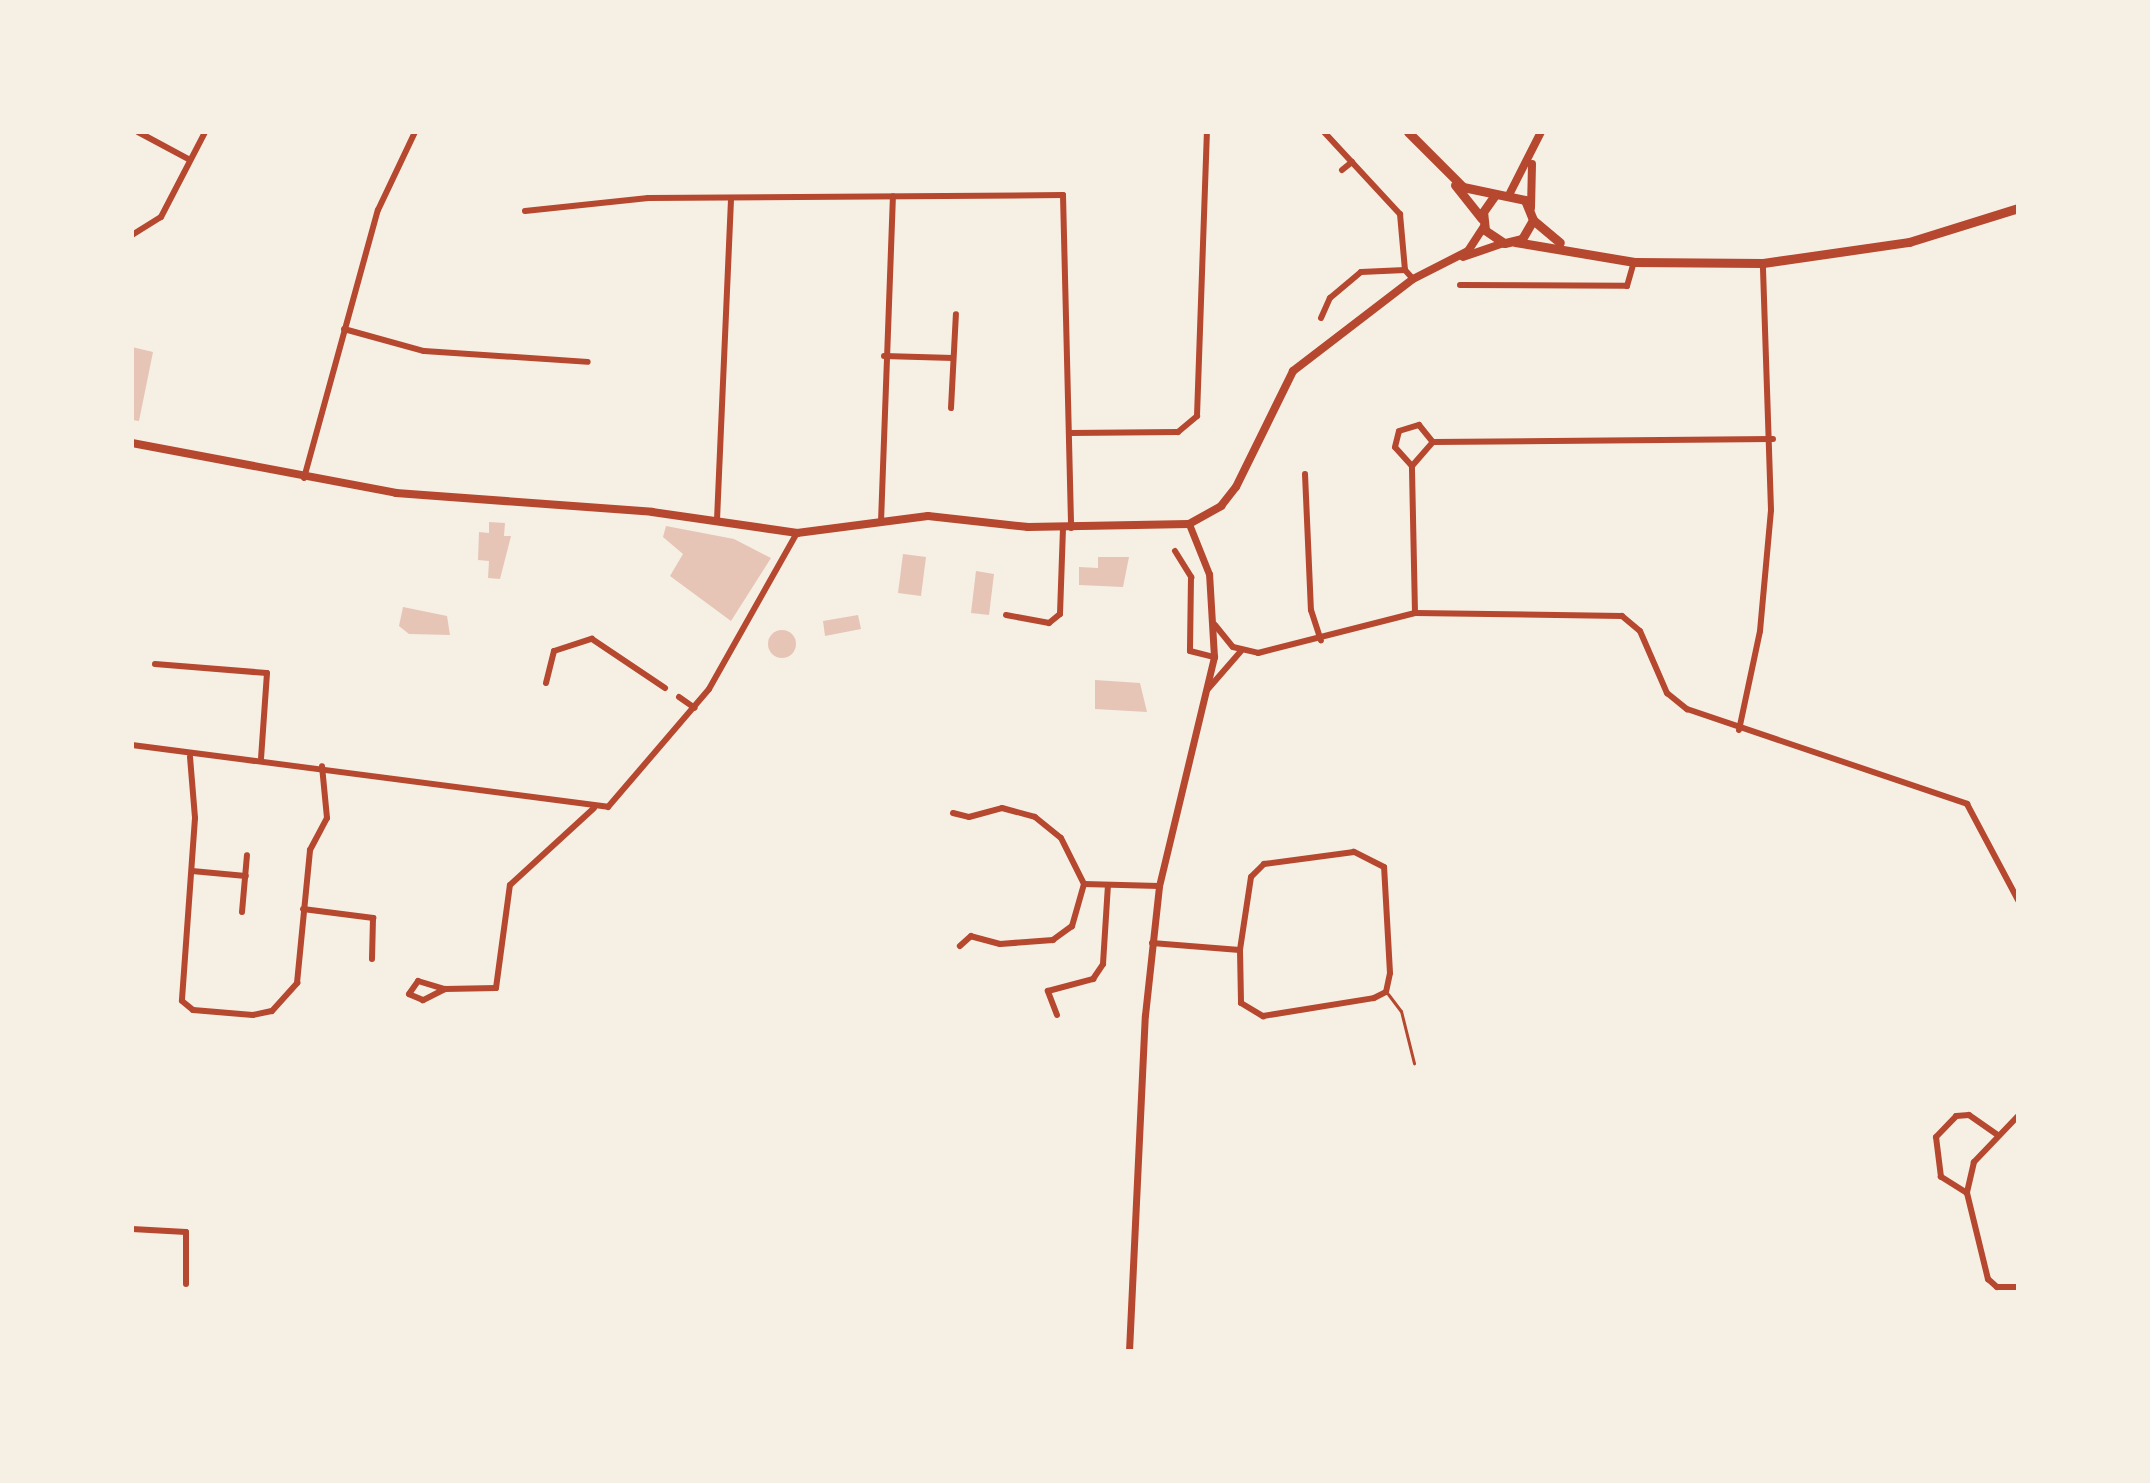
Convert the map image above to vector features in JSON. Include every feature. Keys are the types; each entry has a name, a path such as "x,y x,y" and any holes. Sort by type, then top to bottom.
{"main road":[{"path":"1408,132 1443,169 1483,223 1504,243"},
{"path":"1510,193 1532,159 1541,132"},
{"path":"1532,159 1533,220 1563,245"},
{"path":"1443,169 1476,193 1510,193 1531,208"},
{"path":"1455,259 1483,223 1495,195"},
{"path":"132,443 304,479 717,520 797,533 928,516 1067,528 1189,524 1221,506 1236,487 1293,371 1413,279 1455,259 1515,242 1563,245 1634,262 1763,263 1909,242 2018,208"},
{"path":"1515,242 1533,220"}],"street":[{"path":"138,132 190,160"},
{"path":"132,235 161,217 205,132"},
{"path":"304,479 378,210 415,132"},
{"path":"1070,433 1178,432 1197,416 1207,132"},
{"path":"1324,132 1405,224 1405,270 1413,279"},
{"path":"1342,170 1352,162"},
{"path":"525,211 648,198 1063,195 1070,433 1060,614 1049,623 1006,615"},
{"path":"881,522 884,356 893,196"},
{"path":"717,520 731,199"},
{"path":"1460,285 1627,286 1634,262"},
{"path":"1739,730 1764,595 1773,439 1763,263"},
{"path":"1321,318 1330,298 1361,272 1405,270"},
{"path":"951,408 956,314"},
{"path":"344,329 424,351 588,362"},
{"path":"884,356 953,358"},
{"path":"1415,613 1412,466 1395,447 1399,431 1419,425 1433,442"},
{"path":"1412,466 1433,442 1773,439"},
{"path":"1305,474 1311,610 1321,640"},
{"path":"1129,1351 1152,943 1159,886 1214,657 1215,625 1209,574 1189,524"},
{"path":"132,745 190,757 261,758 322,766 594,808 618,804 695,708 797,533"},
{"path":"1175,551 1191,577 1190,651 1214,657"},
{"path":"1191,577 1209,574"},
{"path":"1208,689 1241,651 1321,640 1415,613 1622,616 1640,631 1667,693 1739,730 1956,797 1979,818 2018,900"},
{"path":"1215,625 1241,651"},
{"path":"546,683 554,651 592,639 665,688"},
{"path":"155,664 267,673 261,758"},
{"path":"679,697 695,708"},
{"path":"190,757 192,871 181,992 193,1010 262,1014 285,1000 297,983 310,850 327,818 322,766"},
{"path":"445,989 423,1000 409,994 418,981 445,989 496,988 510,885 594,808"},
{"path":"953,813 969,817 1002,808 1035,817 1061,838 1084,884 1072,926 1053,940 1000,944 971,936 960,946"},
{"path":"1368,853 1384,867 1386,992 1254,1014 1238,995 1240,950 1256,869 1368,853"},
{"path":"242,912 247,855"},
{"path":"192,871 246,876"},
{"path":"1084,884 1159,886"},
{"path":"1057,1015 1048,991 1093,979 1103,964 1108,885"},
{"path":"303,909 373,918 372,959"},
{"path":"1152,943 1240,950"},
{"path":"1967,1193 1941,1177 1936,1137 1956,1116 1969,1115 1998,1135"},
{"path":"2018,1116 1974,1162 1967,1193 1974,1236 1997,1287 2018,1287"},
{"path":"132,1229 191,1237 186,1284"}],"lane":[{"path":"1386,992 1401,1011 1414,1063"}],"building":[{"path":"132,347 153,352 139,421 132,420"},
{"path":"489,522 505,523 504,536 511,536 500,579 488,578 489,561 478,560 479,532 489,533"},
{"path":"666,526 734,539 771,558 731,621 670,576 683,554 663,537"},
{"path":"903,554 926,557 921,596 898,593"},
{"path":"1098,557 1129,557 1123,587 1079,585 1079,567 1098,568"},
{"path":"976,571 994,574 989,615 971,613"},
{"path":"403,607 447,616 450,635 409,634 399,626"},
{"path":"858,615 861,629 825,636 823,621"},
{"path":"782,630 792,634 796,644 792,654 782,658 772,654 768,644 772,634"},
{"path":"1095,680 1140,683 1147,712 1095,709"}]}
